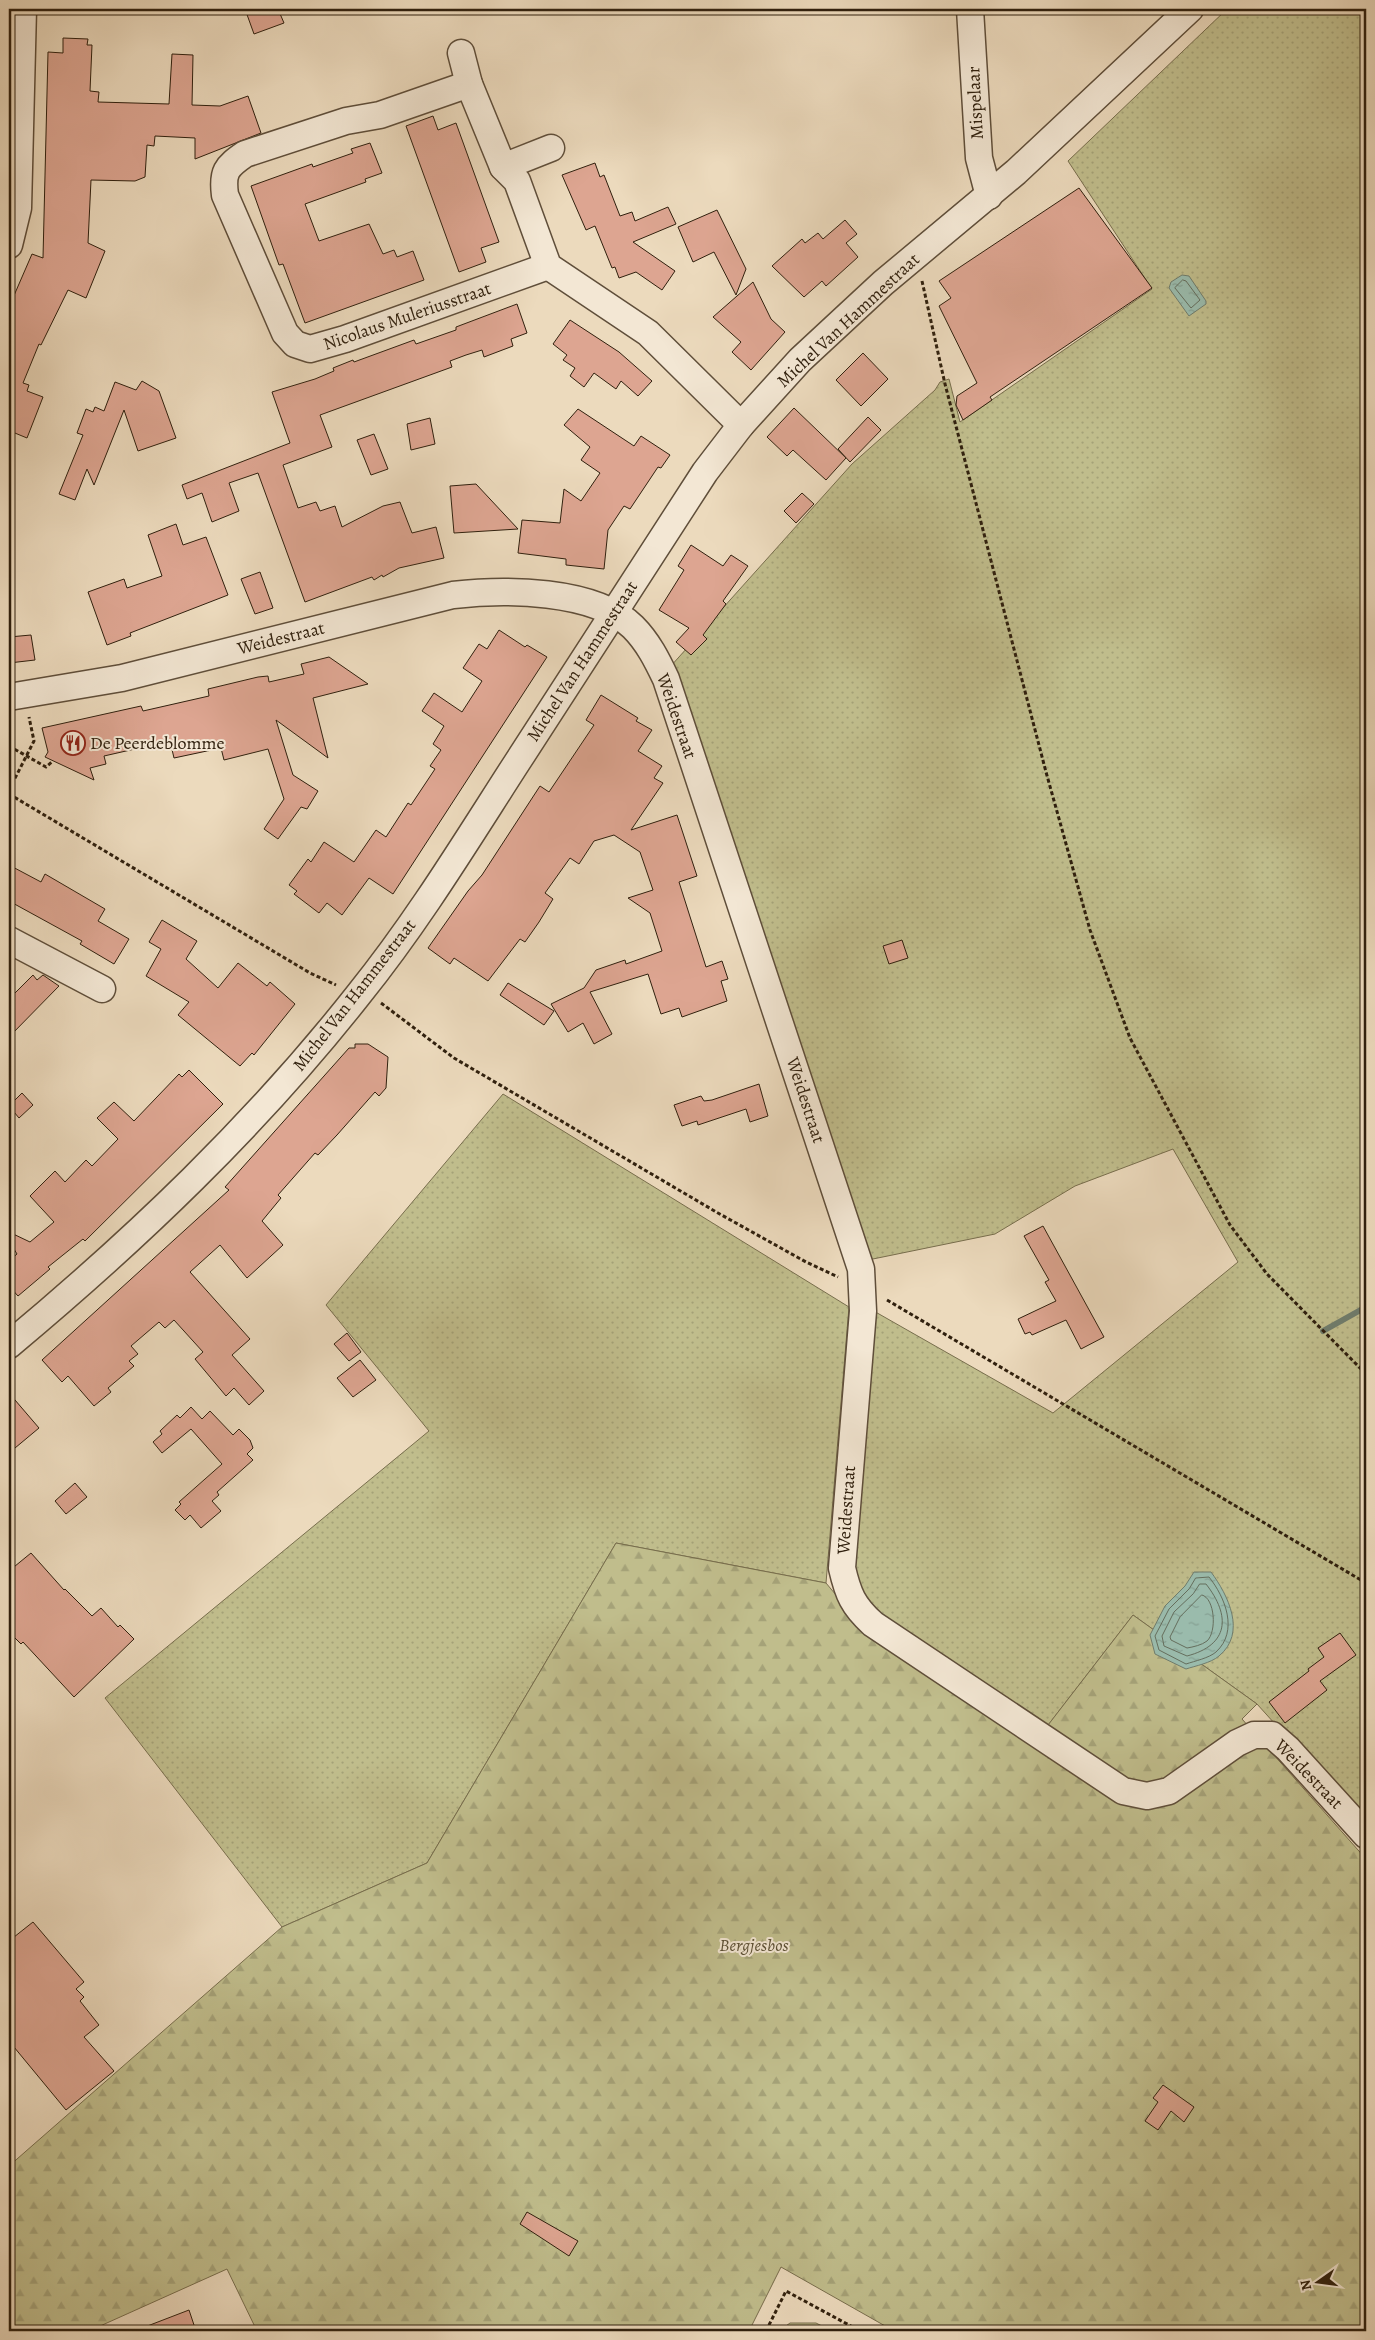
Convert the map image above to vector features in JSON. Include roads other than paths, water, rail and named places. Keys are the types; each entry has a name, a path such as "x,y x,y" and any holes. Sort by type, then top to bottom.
{"street":[{"path":"9,246 18,208 23,9"},
{"name":"Mispelaar","path":"970,9 979,158 989,196"},
{"name":"Michel Van Hammestraat","path":"9,1345 66,1298 199,1175 281,1088 360,994 443,878 705,472 741,425 800,360 883,283 989,196 1190,9"},
{"path":"461,52 469,84 503,167 517,181 548,266 648,334 741,425"},
{"name":"Nicolaus Muleriusstraat","path":"469,84 380,115 346,120 245,154 231,164 223,178 225,195 285,333 295,344 310,349 345,339 548,266"},
{"path":"503,167 551,148"},
{"name":"Weidestraat","path":"16,696 122,678 453,595 492,591 532,593 592,604 614,612 633,627 644,639 666,679 861,1269 862,1310 842,1568 848,1592 857,1610 873,1624 1123,1792 1147,1796 1169,1791 1236,1743 1254,1735 1272,1735 1288,1749 1366,1835"},
{"path":"12,946 102,989"}],"water":[{"path":"1182,275 1189,276 1206,301 1206,304 1189,316 1169,288 1171,282"},
{"path":"1194,1572 1211,1572 1228,1603 1233,1625 1232,1636 1227,1647 1219,1656 1186,1669 1155,1654 1150,1635 1165,1606 1185,1586"}],"waterway":[{"path":"1323,1331 1366,1307"}],"place":[{"name":"De Peerdeblomme","path":"73,743"}],"park label":[{"name":"Bergjesbos","path":"754,1945"}]}
